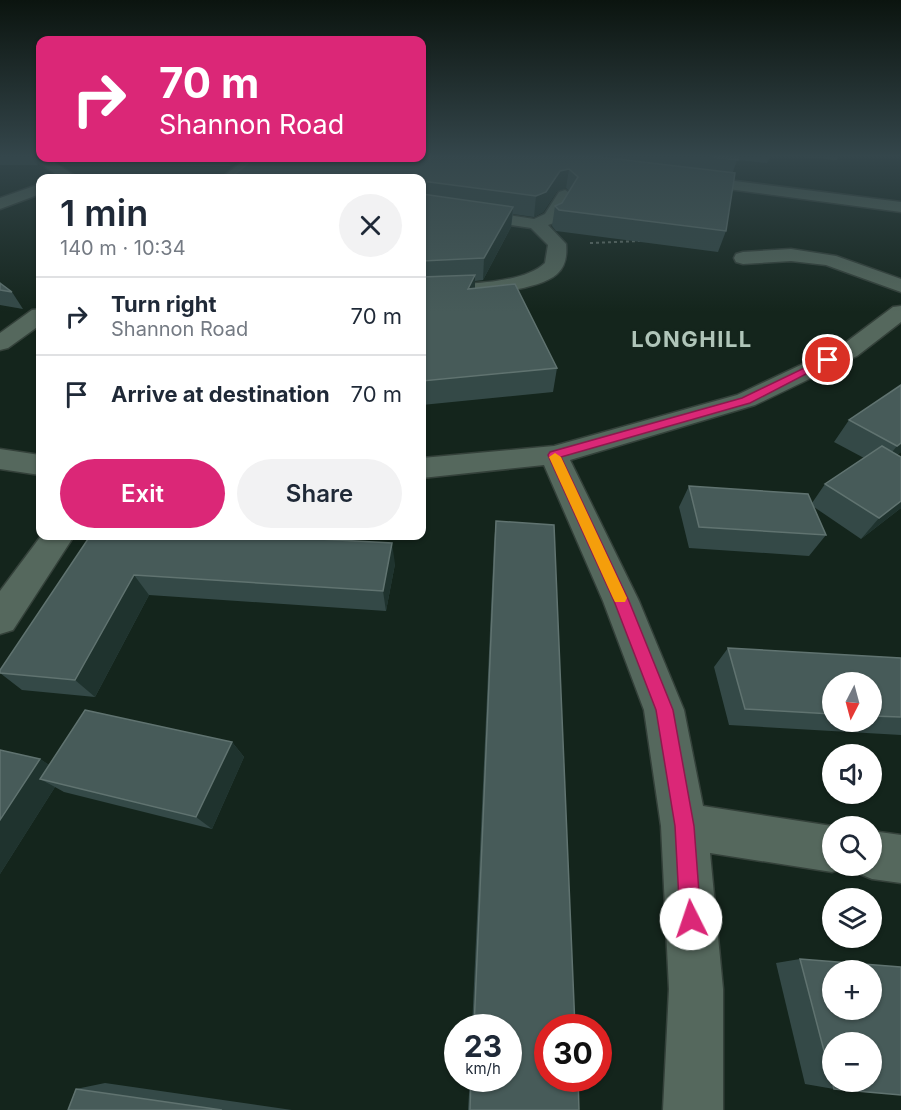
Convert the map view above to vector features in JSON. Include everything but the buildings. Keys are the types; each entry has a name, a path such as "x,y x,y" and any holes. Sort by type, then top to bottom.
{"street":[{"path":"434,209 536,224 551,218 557,209"},
{"path":"426,291 479,288 549,271 558,260 557,244 536,224"},
{"path":"744,258 791,255 829,260 901,286"},
{"path":"426,468 554,455 746,400 849,351 901,312"},
{"path":"0,343 36,318"},
{"path":"554,455 621,601 664,710 684,826 696,989 693,1110"},
{"path":"0,459 36,464"},
{"path":"0,619 55,540"},
{"path":"684,826 822,847"},
{"path":"882,856 901,859"}],"path":[{"path":"557,244 649,241"}],"slow traffic":[{"path":"555,457 620,598"}],"district":[{"name":"LONGHILL","path":"692,339"}],"route":[{"path":"691,919 684,826 664,710 621,601 554,455 746,400 828,360"}]}
